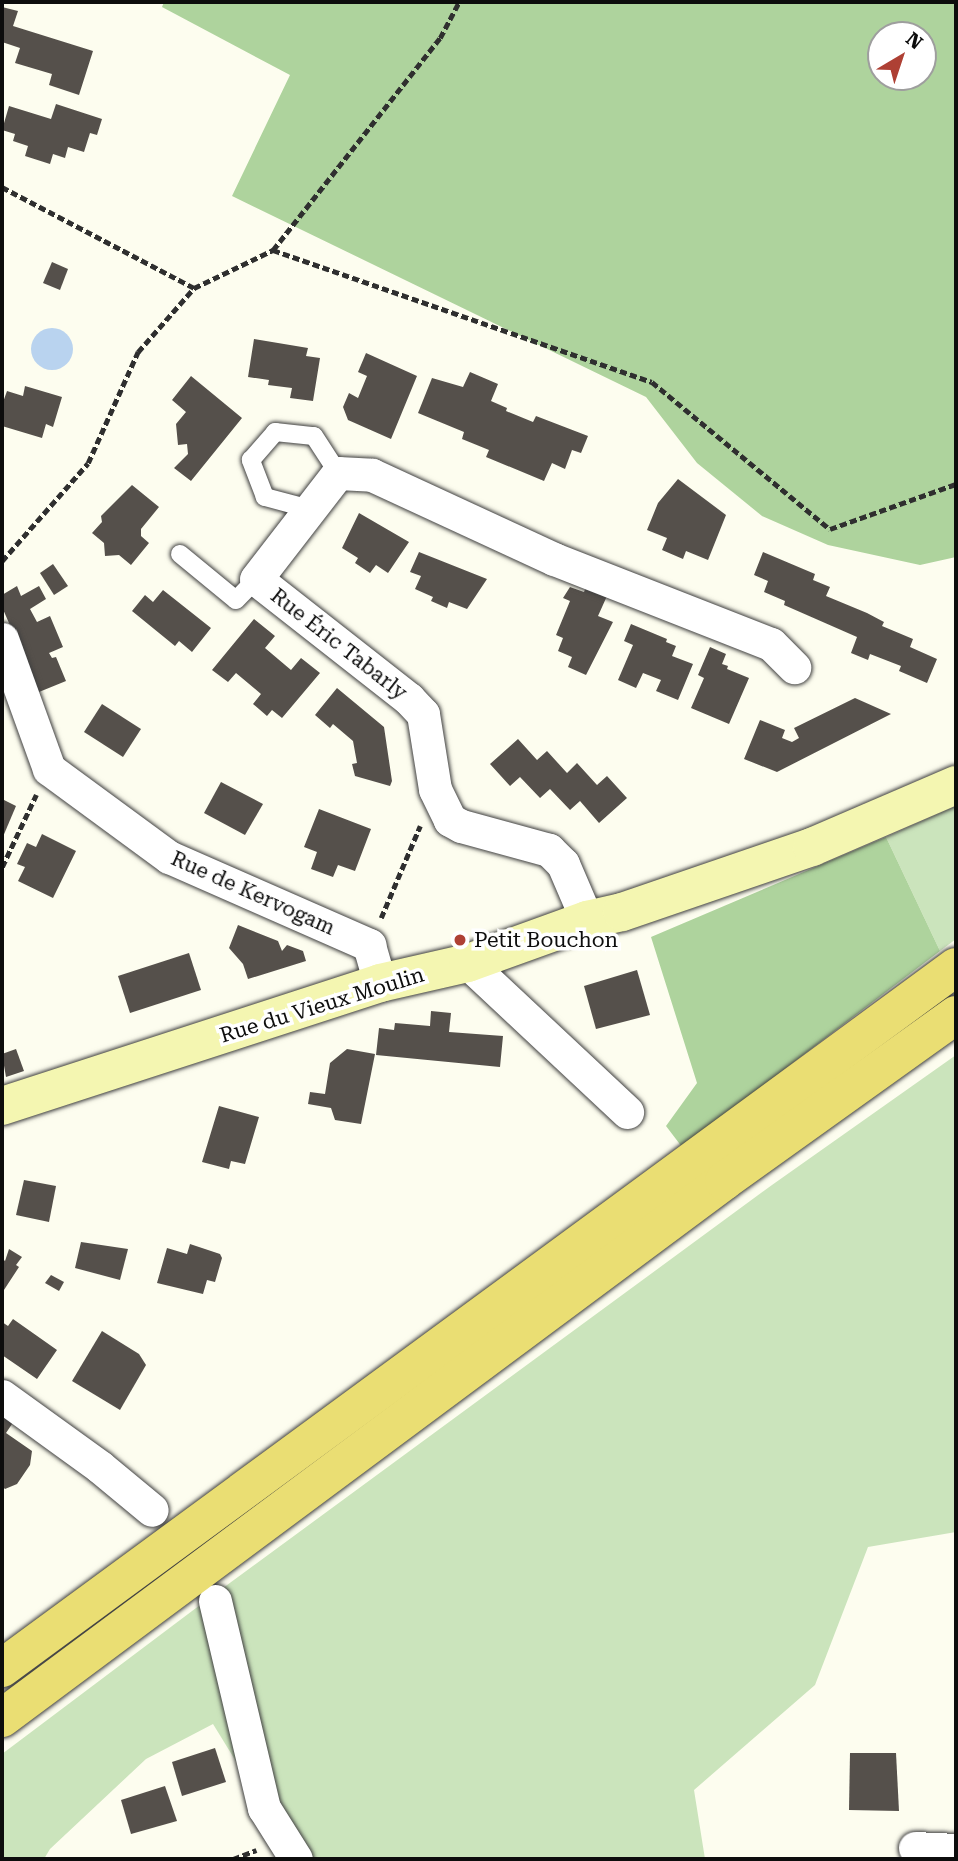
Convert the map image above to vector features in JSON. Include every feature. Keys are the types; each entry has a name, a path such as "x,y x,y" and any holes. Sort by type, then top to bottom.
{"main road":[{"path":"2,1668 956,967"},
{"path":"2,1718 713,1189 956,1015"}],"street":[{"name":"Rue Éric Tabarly","path":"338,473 256,579 410,699 423,714 435,789 450,820 461,826 549,850 563,864 587,920"},
{"path":"338,473 372,475 554,559 771,644 794,667"},
{"path":"2,639 49,769"},
{"name":"Rue de Kervogam","path":"49,769 169,857 369,945"},
{"name":"Rue du Vieux Moulin","path":"2,1107 380,983 468,963 587,920 622,912 812,846 956,785"},
{"path":"369,945 380,983"},
{"path":"468,963 627,1112"},
{"path":"2,1396 100,1467 152,1510"},
{"path":"215,1601 264,1808 296,1859"},
{"path":"915,1848 956,1850"}],"lane":[{"path":"310,509 265,498 251,460 275,432 314,436 338,473"},
{"path":"180,554 236,600 256,579"}],"path":[{"path":"2,561 88,463 138,352 194,288 273,250 440,38 458,2"},
{"path":"2,187 194,288"},
{"path":"273,250 652,382 830,529 956,484"},
{"path":"2,867 49,769"},
{"path":"369,945 435,789"}],"green space":[{"path":"164,2 956,2 956,557 920,565 828,545 762,516 697,463 646,397 232,196 290,75 162,7"},
{"path":"956,806 956,939 940,951 886,837"},
{"path":"886,837 940,951 682,1147 666,1126 697,1083 651,937"},
{"path":"956,1055 956,1532 868,1547 815,1685 694,1790 705,1859 296,1859 213,1724 146,1759 50,1849 44,1859 2,1859 2,1754 208,1599 772,1185"}],"water":[{"path":"52,328 67,334 73,349 67,364 52,370 37,364 31,349 37,334"}],"building":[{"path":"2,7 18,11 13,26 93,51 79,95 49,85 52,74 15,63 20,48 2,42"},
{"path":"56,104 102,119 97,135 90,133 84,152 68,147 65,158 53,154 50,164 25,156 28,146 13,141 15,134 2,130 9,106 51,119"},
{"path":"52,262 68,269 60,290 43,283"},
{"path":"254,339 308,348 306,356 320,358 313,401 290,398 292,388 268,385 269,380 248,377"},
{"path":"366,353 417,376 391,439 348,420 343,407 349,393 358,398 367,376 358,372"},
{"path":"470,372 498,384 491,401 507,408 506,411 533,422 536,416 588,436 581,453 572,450 565,469 552,463 544,481 486,457 489,450 462,439 464,432 418,413 432,378 463,387"},
{"path":"191,376 242,418 191,481 174,468 188,454 187,444 178,445 176,424 186,412 172,400"},
{"path":"25,386 62,397 53,427 46,424 42,438 2,426 2,405 7,391 23,396"},
{"path":"678,479 726,515 708,560 686,551 683,559 662,550 667,538 647,530 658,503"},
{"path":"132,485 159,507 141,529 141,536 149,543 131,565 119,555 105,556 104,543 92,533 102,522 101,516"},
{"path":"359,513 409,542 388,573 376,565 370,573 355,563 358,558 342,548"},
{"path":"419,552 487,579 467,609 449,602 447,608 431,601 433,597 415,589 421,576 410,572"},
{"path":"763,552 815,574 813,580 830,587 826,596 867,613 884,622 882,626 913,639 910,647 937,659 927,683 899,671 901,666 870,654 868,660 851,653 857,637 784,605 785,601 764,592 768,581 754,575"},
{"path":"53,564 68,586 54,595 40,573"},
{"path":"17,586 21,596 39,586 46,599 30,609 37,622 50,616 63,647 49,653 52,658 56,657 66,681 39,692 2,607 2,595"},
{"path":"570,587 584,592 586,587 607,596 598,616 613,622 586,675 568,667 572,657 558,651 563,638 556,635 570,601 563,598"},
{"path":"163,590 211,628 192,652 179,641 175,646 132,611 145,595 153,602"},
{"path":"254,619 275,636 265,648 291,670 301,658 320,673 282,718 272,710 267,716 253,704 261,694 236,673 228,682 212,670"},
{"path":"631,624 667,639 666,642 676,646 672,656 693,664 678,700 656,691 661,680 643,673 636,688 618,680 633,645 624,641"},
{"path":"710,647 726,654 722,664 728,666 727,669 749,678 729,724 691,708 704,678 698,675"},
{"path":"337,688 384,727 392,781 390,786 355,776 352,764 357,763 353,741 333,724 330,728 315,715"},
{"path":"855,698 891,714 777,772 744,759 760,720 785,730 782,738 792,742 799,738 794,728"},
{"path":"102,704 141,729 123,757 84,732"},
{"path":"518,739 537,760 547,751 567,773 577,763 597,785 607,776 627,798 599,823 580,801 570,810 550,789 540,798 520,777 510,786 490,764"},
{"path":"221,782 263,804 245,835 204,813"},
{"path":"2,799 16,806 2,839"},
{"path":"319,809 371,829 355,871 338,865 333,877 311,869 317,852 304,847"},
{"path":"42,834 76,851 53,898 18,881 25,867 17,864 27,843 36,847"},
{"path":"238,925 278,941 282,951 287,945 303,951 306,961 248,979 243,964 229,948"},
{"path":"189,953 201,990 130,1013 118,976"},
{"path":"637,970 650,1015 596,1029 584,986"},
{"path":"431,1011 451,1013 449,1032 503,1036 500,1067 376,1055 379,1028 394,1030 395,1023 430,1026"},
{"path":"16,1049 24,1071 6,1077 2,1054"},
{"path":"347,1049 375,1054 361,1124 335,1120 331,1108 308,1104 310,1092 325,1094 330,1063"},
{"path":"219,1106 259,1117 245,1164 231,1161 229,1169 202,1162"},
{"path":"24,1180 56,1186 49,1222 16,1215"},
{"path":"81,1242 128,1249 120,1280 75,1268"},
{"path":"190,1244 220,1254 222,1258 215,1282 207,1280 203,1294 157,1283 167,1248 187,1254"},
{"path":"9,1249 22,1257 16,1265 19,1267 2,1293 2,1258 5,1261"},
{"path":"51,1275 64,1282 59,1291 45,1283"},
{"path":"13,1319 57,1350 37,1379 2,1355 2,1322 8,1326"},
{"path":"102,1331 139,1354 146,1365 120,1410 72,1381"},
{"path":"2,1403 18,1415 6,1433 32,1451 30,1465 17,1484 5,1489 2,1486"},
{"path":"215,1748 226,1782 182,1796 172,1762"},
{"path":"850,1753 896,1753 899,1811 849,1810"},
{"path":"165,1786 177,1821 131,1834 121,1800"}],"place":[{"name":"Petit Bouchon","path":"460,940"}]}
